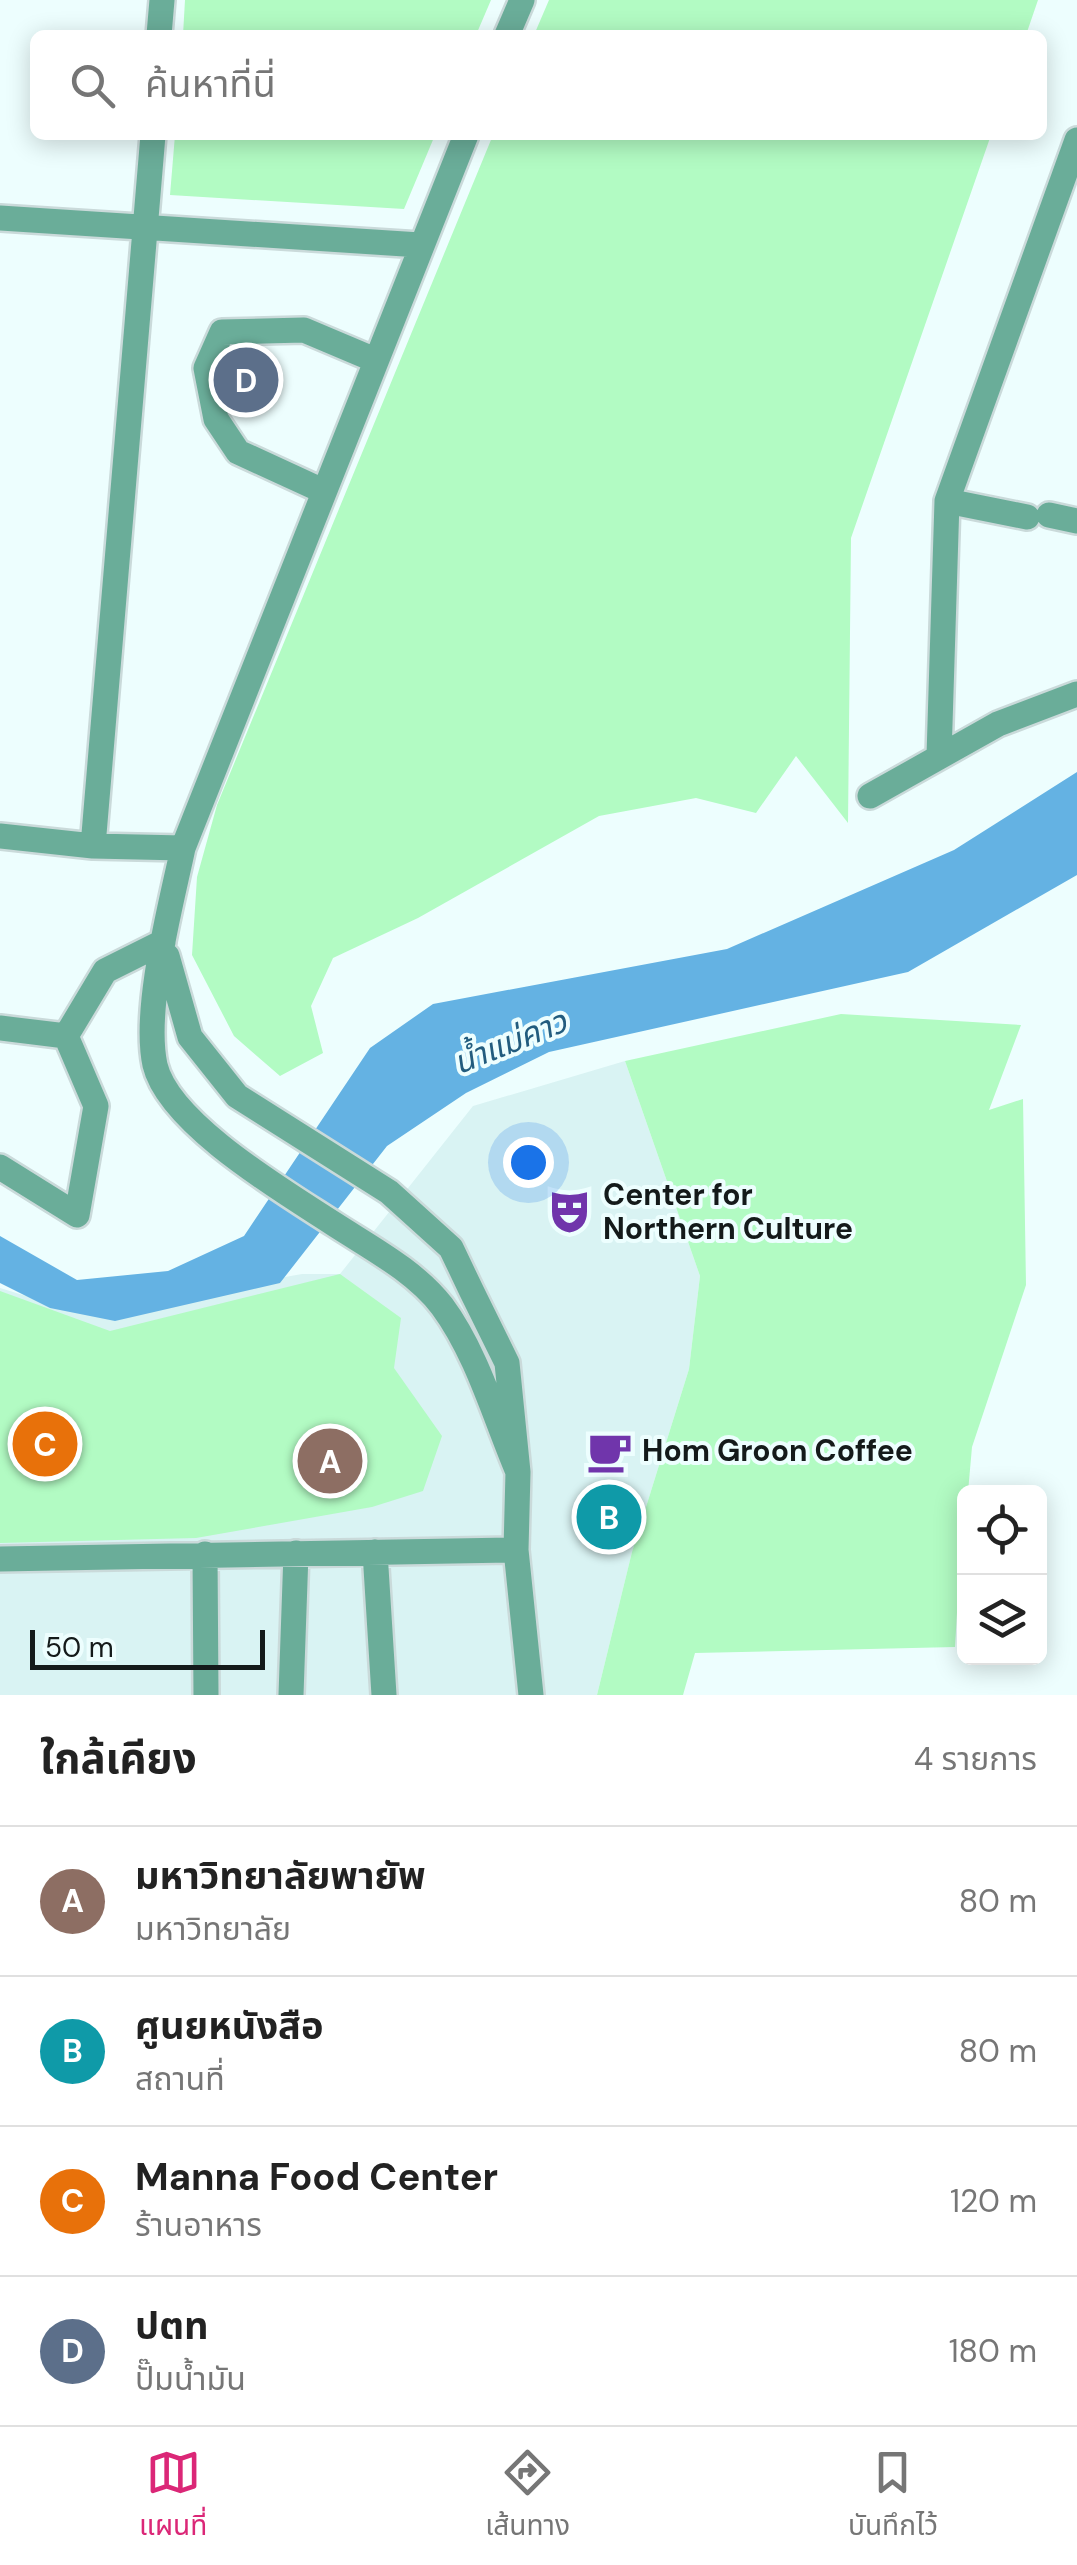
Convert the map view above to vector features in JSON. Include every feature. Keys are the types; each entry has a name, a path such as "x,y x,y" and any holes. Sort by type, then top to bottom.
{"street":[{"path":"160,30 162,0"},
{"path":"509,30 522,0"},
{"path":"93,846 153,140"},
{"path":"464,140 183,848 163,942 152,1032 156,1068 173,1099 194,1123 268,1181 406,1271 441,1306 466,1349 518,1472"},
{"path":"939,756 947,502 1077,140"},
{"path":"0,218 420,244"},
{"path":"323,492 238,452 216,419 206,368 222,332 255,329 304,330 375,360"},
{"path":"947,502 1077,521"},
{"path":"870,796 998,724 1077,694"},
{"path":"0,836 93,846 183,848"},
{"path":"66,1036 105,971 163,942"},
{"path":"163,942 190,1037 237,1096 389,1192 450,1248 507,1363 518,1472 516,1550 531,1695"},
{"path":"0,1028 66,1036"},
{"path":"0,1167 77,1215 96,1106 66,1036"},
{"path":"0,1559 516,1550"},
{"path":"375,1552 384,1695"},
{"path":"291,1695 296,1553"},
{"path":"205,1554 206,1695"}],"shaded area":[{"path":"625,1061 700,1276 689,1369 632,1552 597,1695 0,1695 0,1288 82,1313 302,1274 340,1274 473,1106"}],"green space":[{"path":"185,0 491,0 478,30 183,30"},
{"path":"549,0 1038,0 1028,30 536,30"},
{"path":"175,140 433,140 404,209 170,195"},
{"path":"491,140 989,140 851,538 848,823 796,756 756,813 696,798 599,816 418,918 333,958 311,1006 323,1053 280,1076 234,1036 192,955 197,877 217,805"},
{"path":"841,1014 1021,1025 989,1110 1023,1099 1026,1285 972,1447 969,1485 957,1485 955,1647 695,1653 683,1695 597,1695 632,1552 689,1369 700,1276 625,1061"},
{"path":"340,1274 401,1318 394,1368 442,1436 423,1491 372,1507 196,1538 0,1543 0,1291 110,1331"}],"water":[{"name":"น้ำแม่คาว","path":"1077,772 1077,875 908,972 549,1052 466,1093 387,1146 280,1283 115,1321 50,1308 0,1283 0,1236 77,1280 168,1271 244,1236 370,1048 433,1004 727,949 954,850"}],"place":[{"name":"ปตท","path":"246,380"},
{"name":"Center for Northern Culture","path":"570,1212"},
{"name":"Manna Food Center","path":"45,1444"},
{"name":"Hom Groon Coffee","path":"609,1451"},
{"name":"มหาวิทยาลัยพายัพ","path":"330,1461"},
{"name":"ศูนยหนังสือ","path":"609,1517"}]}
